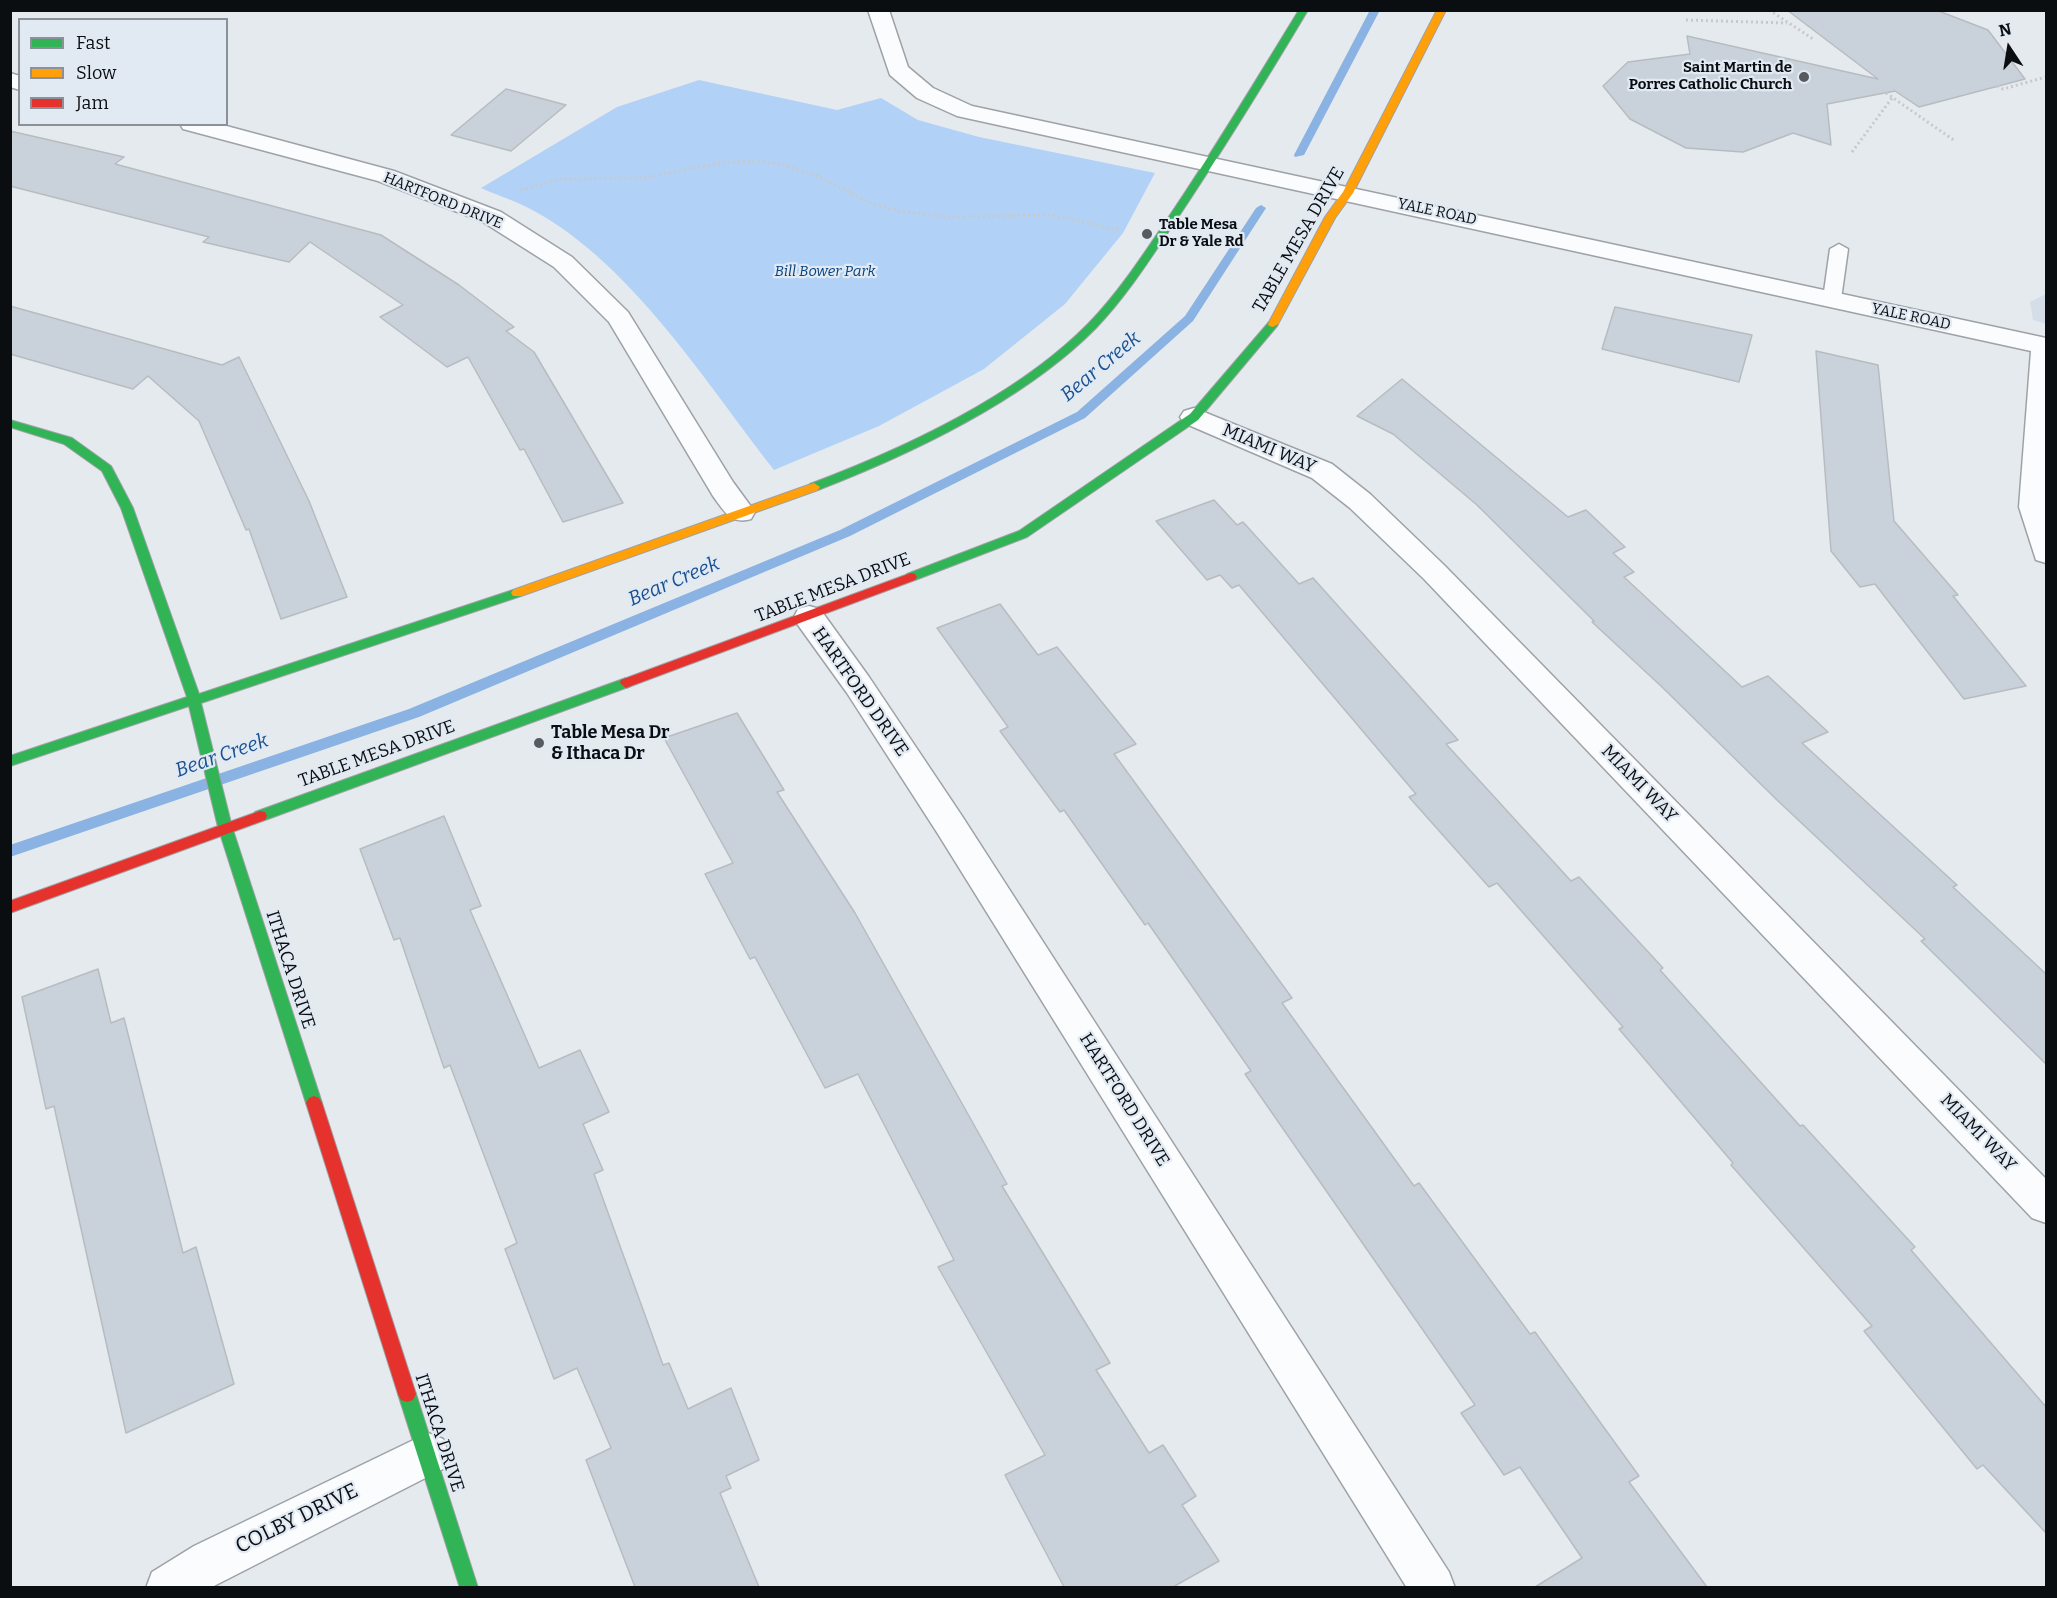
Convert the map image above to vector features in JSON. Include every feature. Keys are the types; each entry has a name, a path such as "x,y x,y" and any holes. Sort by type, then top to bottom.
{"street":[{"name":"YALE ROAD","path":"878,10 898,70 925,93 965,111 2046,346"},
{"path":"10,761 479,607 873,466 983,408 1079,338 1133,277 1210,163 1304,10"},
{"name":"TABLE MESA DRIVE","path":"10,907 225,827 809,617 1023,534 1194,417 1276,320 1330,217 1348,193 1442,10"},
{"name":"HARTFORD DRIVE","path":"198,126 386,176 492,217 563,262 619,318 723,489 741,512"},
{"path":"2046,346 2033,507 2046,553"},
{"name":"MIAMI WAY","path":"1194,417 1322,471 1360,501 1434,572 2046,1205"},
{"name":"ITHACA DRIVE","path":"10,423 68,441 107,469 126,508 194,699 225,827 470,1587"},
{"name":"HARTFORD DRIVE","path":"809,617 858,685 950,825 1433,1587"},
{"name":"COLBY DRIVE","path":"168,1587 210,1562 428,1454"}],"lane":[{"path":"1832,299 1839,249"}],"path":[{"path":"1769,10 1814,39"},
{"path":"1686,20 1787,23"},
{"path":"1997,86 2003,89 2046,77"},
{"path":"1887,93 1955,141"},
{"path":"1852,152 1892,98"},
{"path":"477,212 520,191 559,179 644,178 719,163 756,161 784,165 818,176 873,204 905,212 951,218 1051,215 1124,231"}],"shaded area":[{"path":"2046,294 2046,324 2033,320 2030,302"}],"green space":[{"name":"Bill Bower Park","path":"699,80 837,110 881,98 918,120 979,137 1155,173 1123,233 1065,304 984,369 879,426 774,470 666,329 605,263 571,235 536,212 481,188 617,107"}],"building":[{"name":"Saint Martin de Porres Catholic Church","path":"1787,10 1936,10 1988,30 2025,79 1919,107 1895,91 1827,104 1831,145 1793,133 1743,152 1686,148 1630,119 1603,86 1628,62 1690,54 1687,36 1878,79"},
{"path":"506,89 566,105 511,151 451,135"},
{"path":"10,131 124,157 115,164 381,235 459,285 514,327 506,331 534,352 623,503 563,522 524,449 520,450 468,357 447,367 380,317 403,305 310,242 289,262 203,242 209,237 10,186"},
{"path":"10,306 222,365 239,357 309,501 347,597 281,619 249,529 246,530 199,421 148,376 133,389 10,354"},
{"path":"1615,307 1752,335 1739,382 1602,349"},
{"path":"1816,351 1878,365 1894,521 1958,595 1953,596 2026,686 1964,699 1875,584 1860,587 1831,551"},
{"path":"1402,379 1568,517 1586,510 1625,547 1613,553 1634,572 1624,577 1742,687 1768,676 1828,732 1802,743 1957,885 1953,887 2046,974 2046,1064 1921,941 1925,939 1592,622 1594,621 1477,505 1393,434 1357,416"},
{"path":"1214,500 1237,525 1243,522 1299,584 1313,578 1458,740 1446,744 1571,881 1579,877 1663,968 1660,970 1800,1126 1803,1125 1915,1247 1911,1250 2046,1407 2046,1533 1983,1465 1977,1469 1864,1331 1872,1326 1731,1165 1733,1163 1619,1029 1623,1027 1497,883 1489,887 1409,797 1416,794 1239,585 1232,588 1220,575 1207,580 1156,521"},
{"path":"1000,604 1038,655 1057,647 1136,744 1114,754 1292,998 1282,1003 1414,1186 1419,1183 1530,1334 1535,1332 1639,1476 1629,1482 1707,1587 1535,1587 1582,1558 1520,1467 1504,1475 1461,1413 1475,1405 1245,1074 1251,1071 1148,923 1145,925 1064,810 1060,812 1000,731 1008,727 937,628"},
{"path":"737,713 784,790 777,792 855,913 955,1091 1007,1184 1002,1186 1110,1363 1096,1370 1149,1453 1163,1445 1196,1496 1182,1505 1219,1561 1173,1587 1064,1587 1005,1475 1045,1455 938,1267 954,1260 858,1074 825,1088 755,957 750,959 705,874 733,863 664,738"},
{"path":"444,816 481,906 470,910 539,1068 580,1050 609,1112 583,1124 603,1170 594,1174 663,1365 669,1363 688,1409 731,1388 759,1460 726,1476 731,1488 720,1493 759,1587 635,1587 586,1460 611,1448 577,1368 554,1379 505,1249 517,1243 450,1065 444,1068 400,938 394,940 360,849"},
{"path":"98,969 111,1023 124,1018 183,1253 196,1247 234,1384 126,1433 54,1106 46,1109 22,997"}],"waterway":[{"name":"Bear Creek","path":"1299,155 1375,10"},
{"name":"Bear Creek","path":"10,851 414,713 845,533 1081,415 1189,318 1261,208"}],"traffic: fast":[{"path":"814,487 884,459 953,425 1018,385 1091,327 1126,285 1186,199 1304,10"},
{"path":"911,577 1023,534 1194,417 1273,324"},
{"path":"10,423 68,441 107,469 127,508 194,699 225,827 314,1103"},
{"path":"10,761 517,593"},
{"path":"260,816 626,683"},
{"path":"407,1394 469,1588"}],"traffic: slow":[{"path":"1273,324 1330,217 1348,193 1442,10"},
{"path":"517,593 814,487"}],"traffic: jam":[{"path":"626,683 911,577"},
{"path":"10,907 260,816"},
{"path":"314,1103 407,1394"}],"place":[{"name":"Saint Martin de Porres Catholic Church","path":"1804,77"},
{"name":"Table Mesa Dr & Yale Rd","path":"1147,234"},
{"name":"Table Mesa Dr & Ithaca Dr","path":"539,743"}]}
